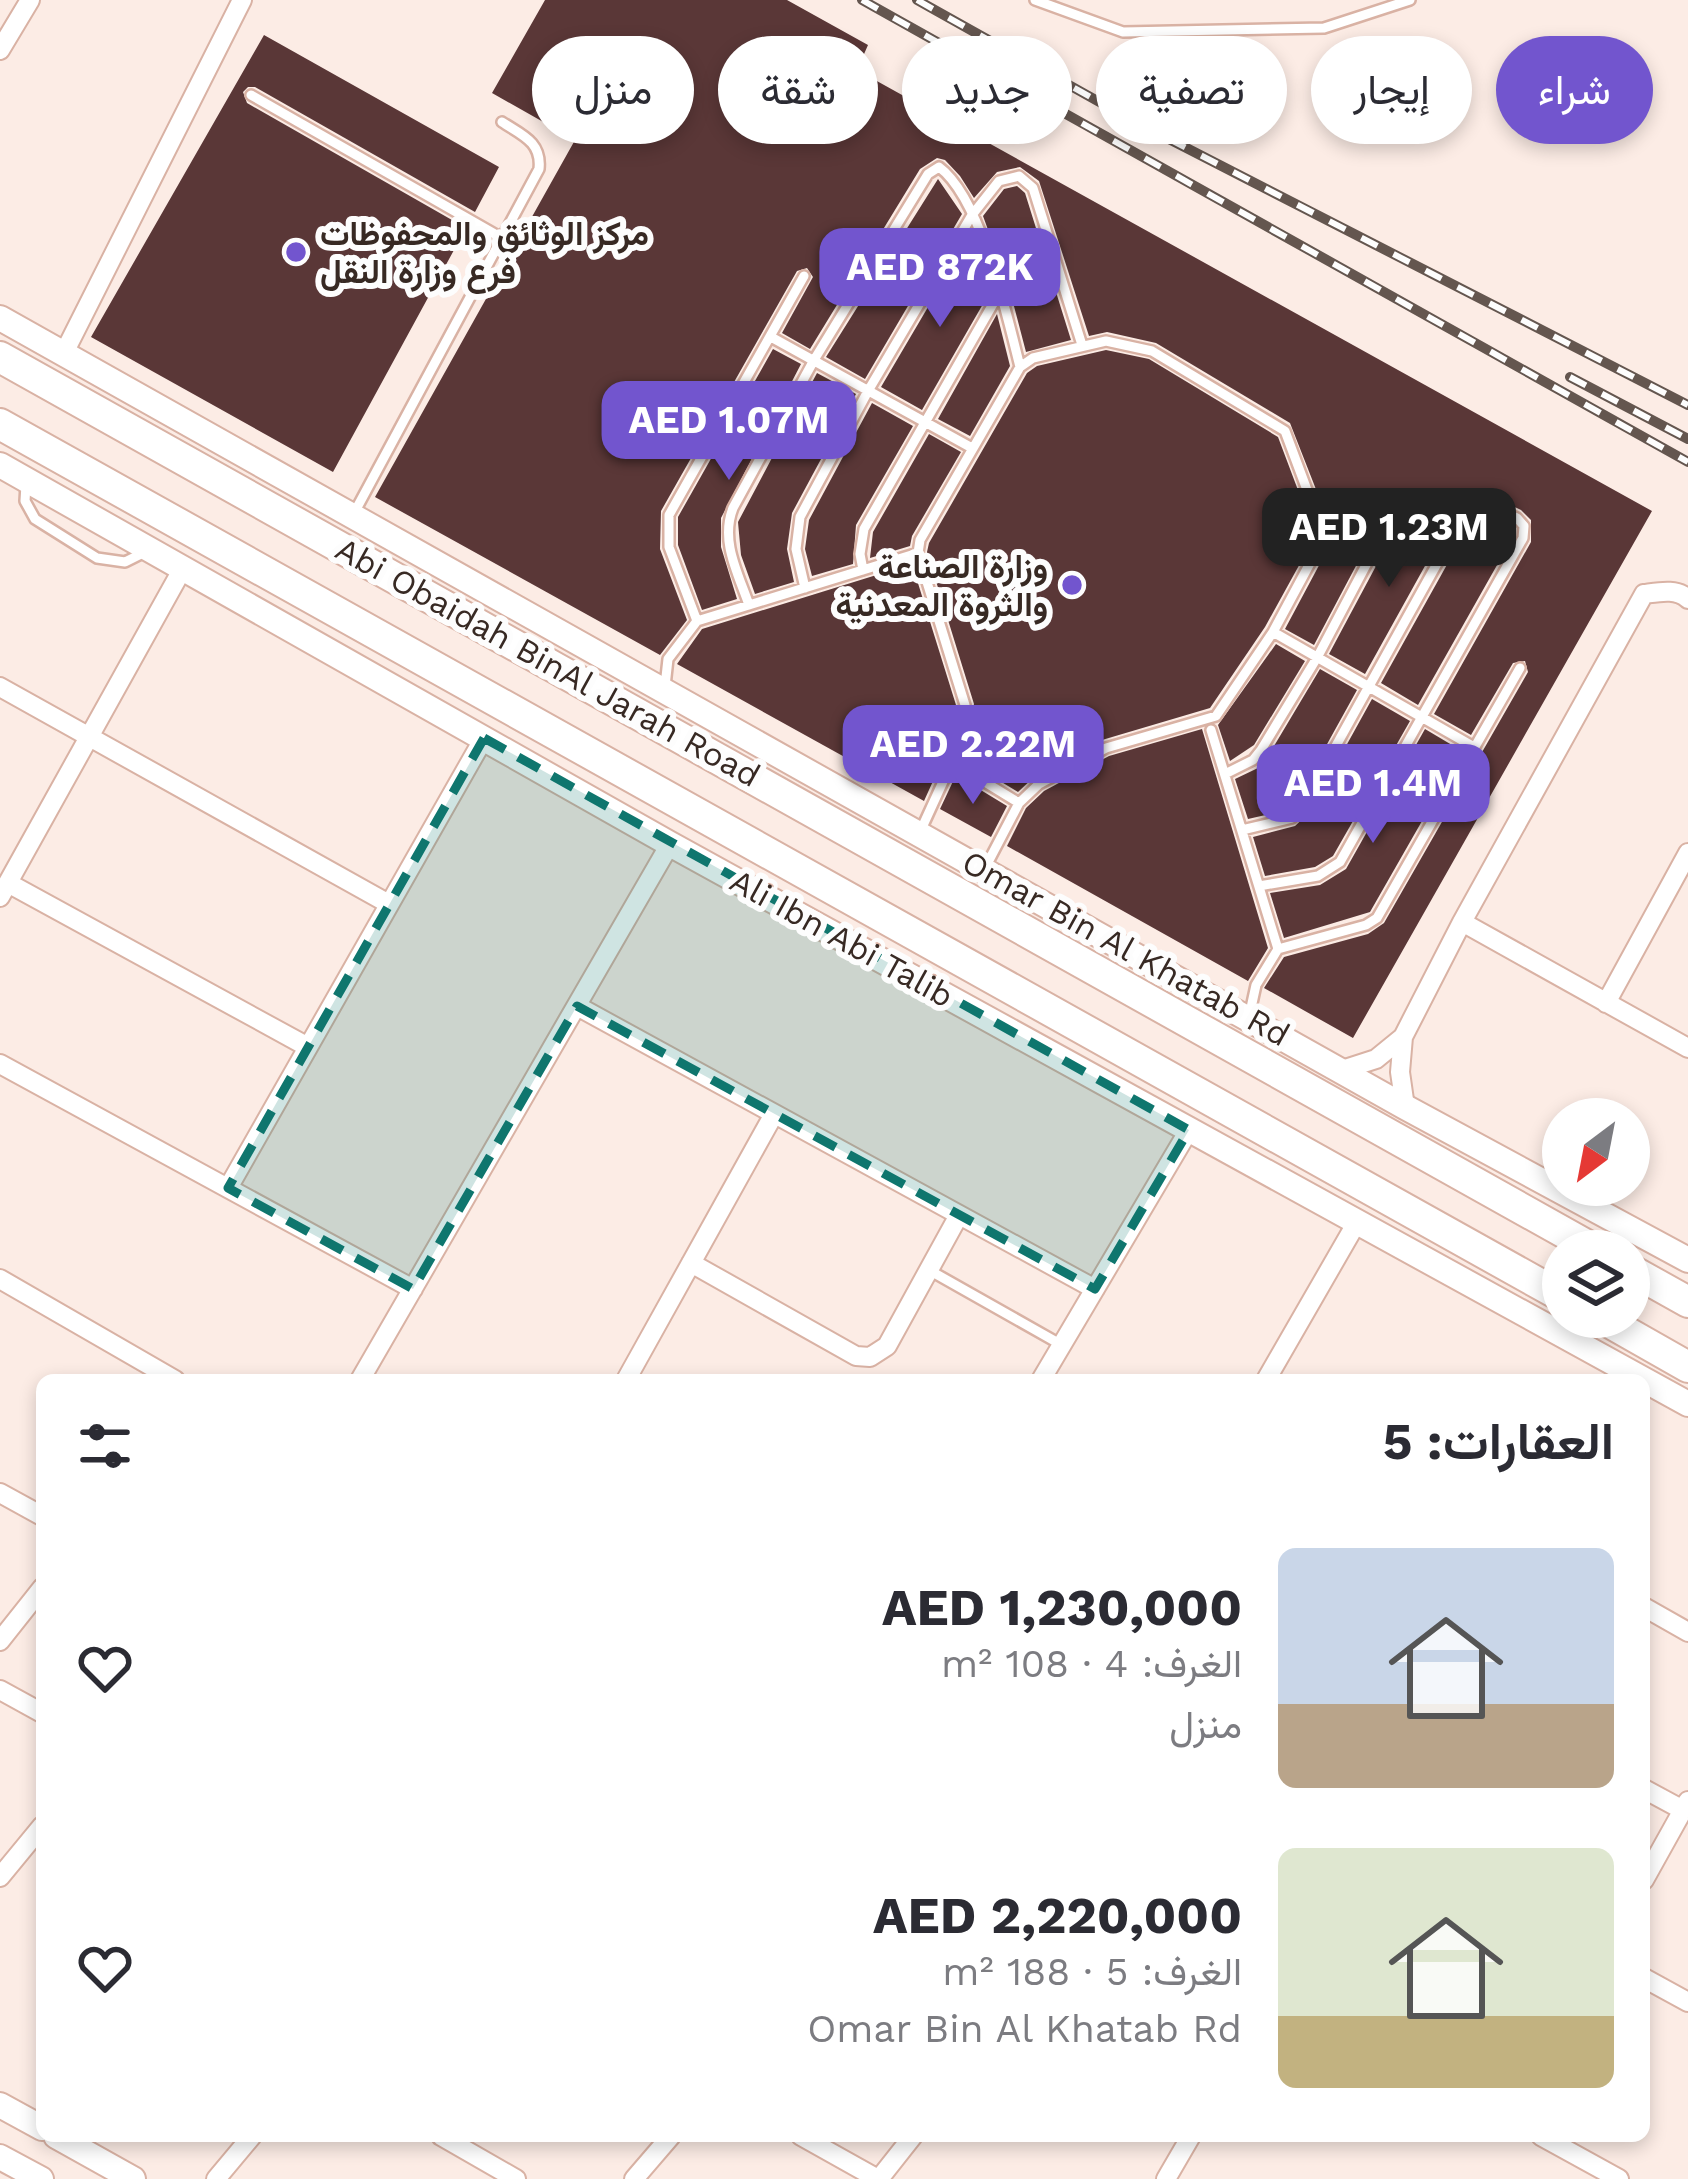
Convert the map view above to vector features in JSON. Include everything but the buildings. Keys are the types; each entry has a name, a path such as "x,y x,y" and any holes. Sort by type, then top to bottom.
{"main road":[{"name":"Abi Obaidah BinAl Jarah Road","path":"0,357 1560,1230"},
{"name":"Abi Obaidah BinAl Jarah Road","path":"0,424 1542,1285"},
{"path":"1650,1281 1688,1302"},
{"path":"1637,1338 1688,1367"}],"street":[{"path":"0,50 31,0"},
{"path":"64,353 242,0"},
{"name":"Omar Bin Al Khatab Rd","path":"2,321 1405,1107 1688,1260"},
{"name":"Ali Ibn Abi Talib","path":"1,469 1633,1374"},
{"path":"183,568 4,890 308,1047"},
{"path":"462,577 483,625"},
{"path":"1405,1107 1400,1072 1403,1037 1644,595 1663,591 1688,599"},
{"path":"289,626 358,624"},
{"path":"0,687 389,904"},
{"path":"228,1188 484,738"},
{"path":"363,1374 670,844"},
{"path":"1606,1003 1688,853"},
{"path":"1462,922 1688,1048"},
{"path":"577,1006 1095,1289"},
{"path":"1342,1070 1376,1059 1403,1037"},
{"path":"0,1064 413,1288"},
{"path":"629,1374 774,1114"},
{"path":"1045,1374 1189,1130"},
{"path":"691,1263 863,1358 887,1346 958,1215"},
{"path":"1269,1374 1357,1222"},
{"path":"1660,1244 1688,1289"},
{"path":"0,1279 165,1374"},
{"path":"1622,1338 1648,1374"},
{"path":"1650,1377 1657,1387"},
{"name":"Ali Ibn Abi Talib","path":"1650,1383 1688,1404"},
{"path":"0,1493 36,1513"},
{"path":"0,1641 36,1596"},
{"path":"1650,1610 1688,1632"},
{"path":"0,1690 36,1710"},
{"path":"1650,1791 1685,1806 1650,1869"},
{"path":"0,1877 36,1833"},
{"path":"1650,1981 1688,2002"},
{"path":"0,2105 36,2125"},
{"path":"67,2142 133,2179"},
{"path":"216,2179 247,2142"},
{"path":"451,2142 517,2179"},
{"path":"634,2179 666,2142"},
{"path":"812,2142 879,2179 908,2142"},
{"path":"1166,2179 1188,2142"},
{"path":"1552,2142 1619,2179"},
{"path":"0,2157 41,2179"}],"lane":[{"path":"1035,0 1123,32 1324,28 1410,0"},
{"path":"251,95 500,237"},
{"path":"353,515 539,169 541,155 533,142 502,122"},
{"path":"749,605 726,526 814,360 928,174 939,167 950,176 972,215 1001,290 1020,367"},
{"path":"805,588 796,549 800,518 868,391 972,215 998,181 1019,176 1028,181 1082,345"},
{"path":"697,621 669,547 669,515 804,276"},
{"path":"863,570 864,529 1001,290"},
{"path":"771,337 972,448"},
{"path":"920,832 952,762 965,705 918,553 920,540 1020,367 1033,358 1082,345 1130,344 1152,351 1285,430 1322,530 1316,552 1273,632 1216,716 1086,757 1039,784 1019,803 985,868"},
{"path":"1259,886 1318,876 1340,862 1522,538 1524,526 1474,497 1322,530"},
{"path":"1242,830 1292,818 1474,497"},
{"path":"1225,774 1262,750 1394,512"},
{"path":"664,691 668,659 697,621 918,553"},
{"path":"1273,632 1474,747"},
{"path":"1249,1017 1256,985 1278,949 1377,918 1520,668"},
{"path":"1211,730 1278,949"},
{"path":"952,762 1019,803"},
{"path":"929,1270 1062,1345"}],"highlighted area":[{"path":"484,738 1189,1130 1095,1289 577,1006 413,1289 228,1188"}],"railway":[{"path":"862,0 1688,462"},
{"path":"917,0 1128,118 1688,405"},
{"path":"1570,377 1688,439"}],"place":[{"name":"مركز الوثائق والمحفوظات فرع وزارة النقل","path":"296,252"},
{"name":"وزارة الصناعة والثروة المعدنية","path":"1072,585"}]}
